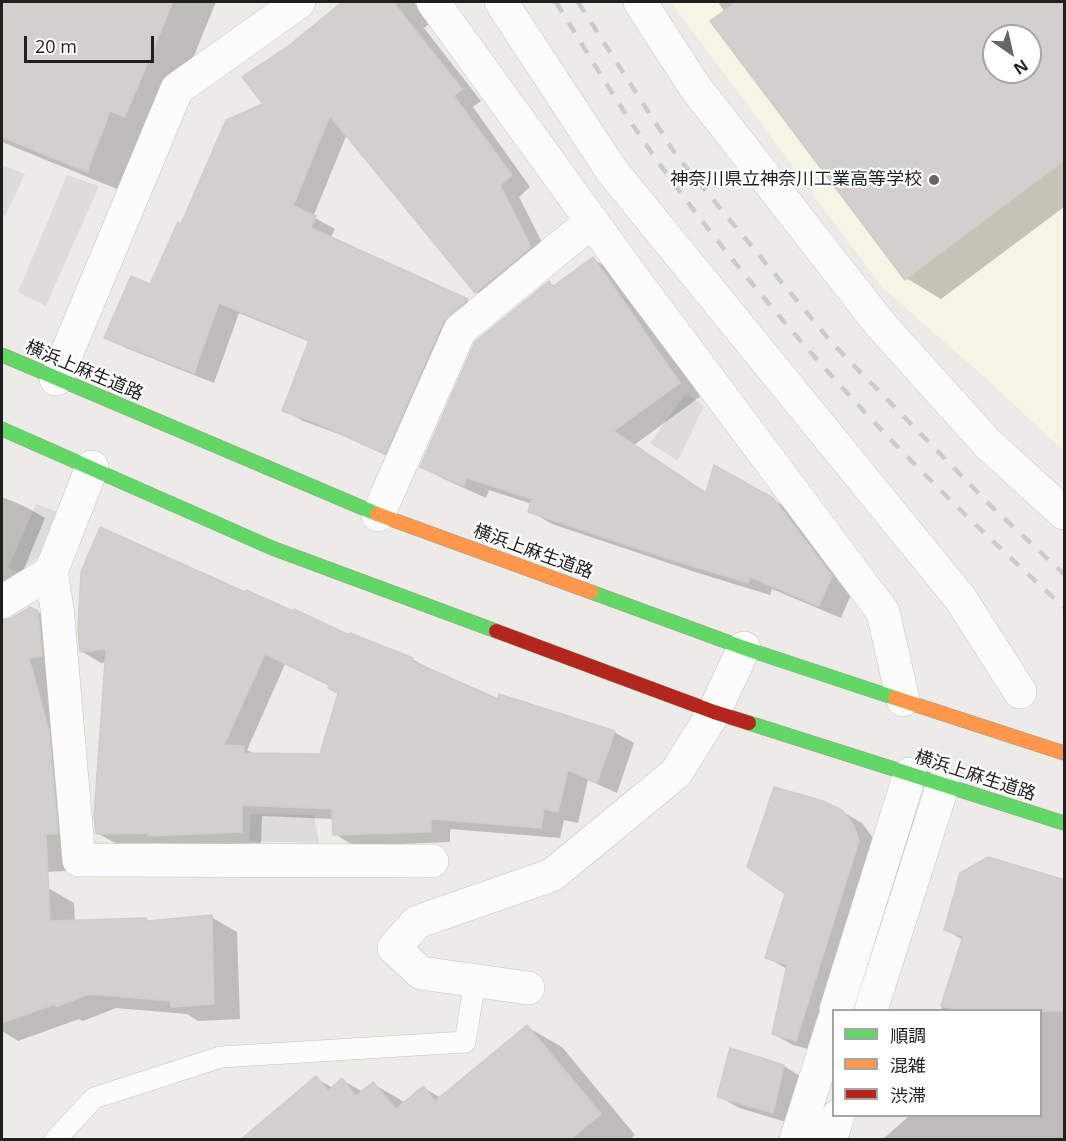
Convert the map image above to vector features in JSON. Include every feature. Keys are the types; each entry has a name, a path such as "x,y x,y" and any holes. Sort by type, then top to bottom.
{"main road":[{"name":"横浜上麻生道路","path":"2,355 378,515 744,648 1065,753"},
{"name":"横浜上麻生道路","path":"2,429 272,548 714,712 1065,823"}],"street":[{"path":"56,379 177,88 299,2"},
{"path":"433,2 592,221 883,612 903,700"},
{"path":"501,2 612,171 960,598 1020,692"},
{"path":"640,2 695,87 880,324 988,444 1065,513"},
{"path":"378,515 460,330 592,221"},
{"path":"92,467 51,572 57,608 79,860 432,861"},
{"path":"2,602 51,572"},
{"path":"528,988 420,973 394,948 417,922 552,875 676,773 714,712 744,648"},
{"path":"837,1009 910,774"},
{"path":"872,1009 943,784"},
{"path":"796,1140 832,1026"},
{"path":"830,1140 838,1117"}],"lane":[{"path":"55,1140 94,1098 221,1057 465,1041 475,981"}],"shaded area":[{"name":"神奈川県立神奈川工業高等学校","path":"671,2 1064,2 1064,451 882,287"},
{"path":"2,165 25,174 5,216 2,214"},
{"path":"67,175 99,186 46,306 18,292"},
{"path":"686,393 704,406 678,461 650,443"},
{"path":"36,504 58,512 44,553 18,572 8,568"},
{"path":"251,814 314,815 319,843 249,841"}],"building":[{"path":"2,2 173,2 125,117 110,111 87,172 2,137"},
{"path":"342,2 393,2 462,89 454,96 512,175 500,185 531,247 475,293 330,116 293,206 316,216 311,228 468,299 443,322 385,454 317,423 282,411 309,340 219,303 194,373 104,338 131,276 150,284 178,222 181,224 226,120 263,104 242,77 286,48"},
{"name":"神奈川県立神奈川工業高等学校","path":"736,2 1065,2 1065,160 905,280 710,21"},
{"path":"593,257 680,383 614,431 706,493 714,465 773,498 832,576 819,606 750,577 748,583 528,512 532,499 467,478 464,486 420,467 475,342 549,281 552,287"},
{"path":"100,527 245,592 246,590 293,611 294,609 349,635 350,633 413,658 412,661 498,699 499,694 615,731 597,783 568,770 558,812 544,809 541,828 431,819 431,832 333,835 332,809 242,805 242,832 148,836 148,833 96,834 94,816 106,649 80,652 78,630 81,572","holes":["265,654 329,685 328,688 338,693 320,754 244,753 244,746 224,745"]},
{"path":"30,607 38,611 42,656 29,658 49,731 58,834 46,834 50,921 146,918 147,921 212,915 214,1004 171,1007 170,1001 89,994 56,1007 55,1004 2,1023 2,621"},
{"path":"774,787 823,801 842,810 854,826 859,841 796,1041 772,1034 787,965 765,958 785,894 747,867"},
{"path":"988,857 1065,880 1065,1011 953,1009 941,1006 963,936 944,930 960,873"},
{"path":"527,1025 601,1114 570,1140 240,1140 316,1076 328,1091 342,1078 356,1096 373,1082 396,1109 423,1086 435,1101"},
{"path":"730,1048 784,1065 773,1113 717,1097"}],"railway":[{"path":"556,2 647,146 706,226 753,284 801,341 902,451 955,505 1064,607"},
{"path":"578,2 676,155 832,343 991,506 1064,574"}],"traffic: fast":[{"path":"2,355 377,514"},
{"path":"2,429 272,548 496,631"},
{"path":"591,592 744,648 895,698"},
{"path":"749,723 1064,823"}],"traffic: slow":[{"path":"377,514 591,592"},
{"path":"895,698 1064,753"}],"traffic: jam":[{"path":"496,631 749,723"}],"place":[{"name":"神奈川県立神奈川工業高等学校","path":"934,180"}]}
